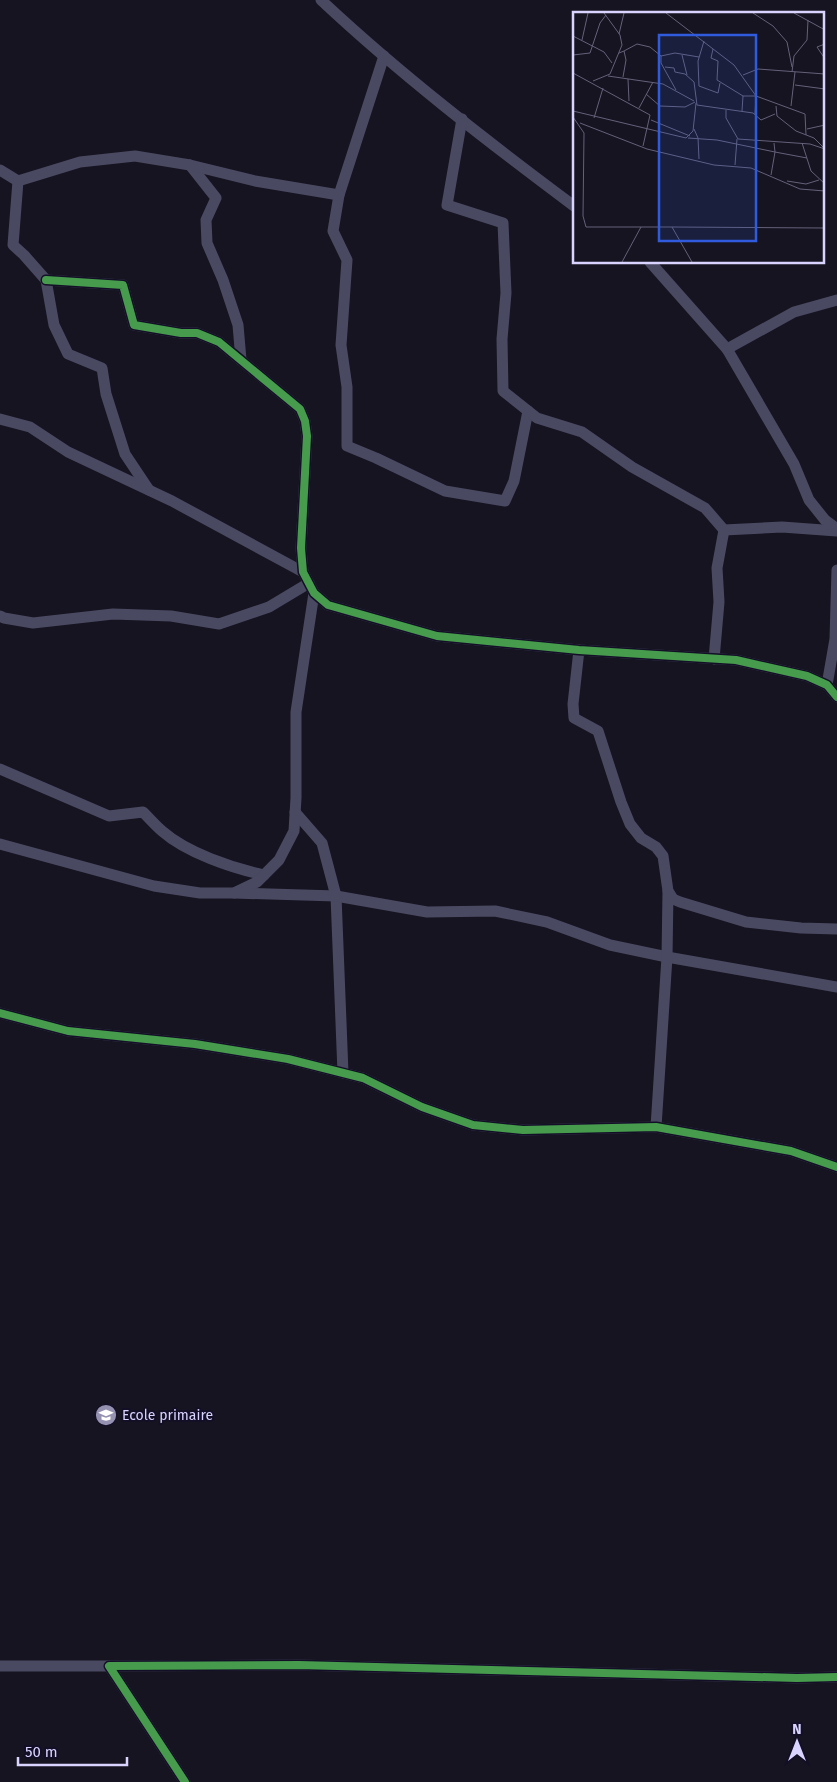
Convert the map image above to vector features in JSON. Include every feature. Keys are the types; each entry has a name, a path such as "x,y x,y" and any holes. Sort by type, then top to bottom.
{"street":[{"path":"321,0 356,33 499,150 573,205"},
{"path":"384,56 339,195 333,231 347,260 341,345 347,387 347,446 445,491 505,501 514,480 528,411"},
{"path":"462,119 447,205 504,223 506,294 502,339 502,391 537,418 582,432 632,467 705,508 724,530"},
{"path":"0,170 18,181 80,162 135,156 190,165 255,181 339,195"},
{"path":"190,165 216,198 206,220 206,243 223,280 238,325 241,360"},
{"path":"18,181 13,245 46,280 54,325 68,354 102,368 106,394 125,454 149,490"},
{"path":"652,264 727,349 794,464 809,500 825,520 837,530"},
{"path":"46,280 123,285 134,325 197,334 219,342 300,409 306,421 307,436 301,548 303,572 311,588 328,604 437,636 579,650 736,660 808,676 827,685 837,697"},
{"path":"727,349 794,312 837,300"},
{"path":"0,420 30,427 68,452 172,500 303,572"},
{"path":"724,530 782,527 837,530"},
{"path":"714,659 719,602 717,568 724,530"},
{"path":"827,685 835,638 837,570"},
{"path":"0,616 33,623 113,614 171,616 219,624 270,607 311,588"},
{"path":"234,892 257,882 279,860 294,831 296,712 311,588"},
{"path":"579,650 573,704 574,718 598,731 630,824 641,838 656,846 663,856 668,891 667,957 656,1127"},
{"path":"0,769 109,816 143,812 163,832 184,846 234,868 264,875"},
{"path":"295,812 322,843 336,896 343,1073"},
{"path":"0,844 154,886 200,893 234,892 336,896 427,912 495,911 547,922 610,944 667,957 837,987"},
{"path":"668,891 673,899 680,902 746,922 801,928 837,929"},
{"path":"0,1013 68,1031 214,1047 288,1059 363,1078 422,1107 473,1125 523,1130 656,1127 791,1151 837,1167"},
{"path":"0,1666 299,1665 797,1678 837,1677"},
{"path":"109,1666 184,1782"}],"cycle path":[{"path":"46,280 123,285 134,325 181,333 197,333 219,342 300,409 305,421 307,436 301,548 303,572 314,593 328,605 437,636 579,650 736,660 807,676 827,685 837,697"},
{"path":"0,1013 68,1031 195,1044 288,1059 363,1078 422,1107 473,1125 523,1130 656,1127 791,1151 837,1167"},
{"path":"185,1782 109,1666 299,1665 797,1678 837,1677"}],"place":[{"name":"Ecole primaire","path":"106,1415"}]}
